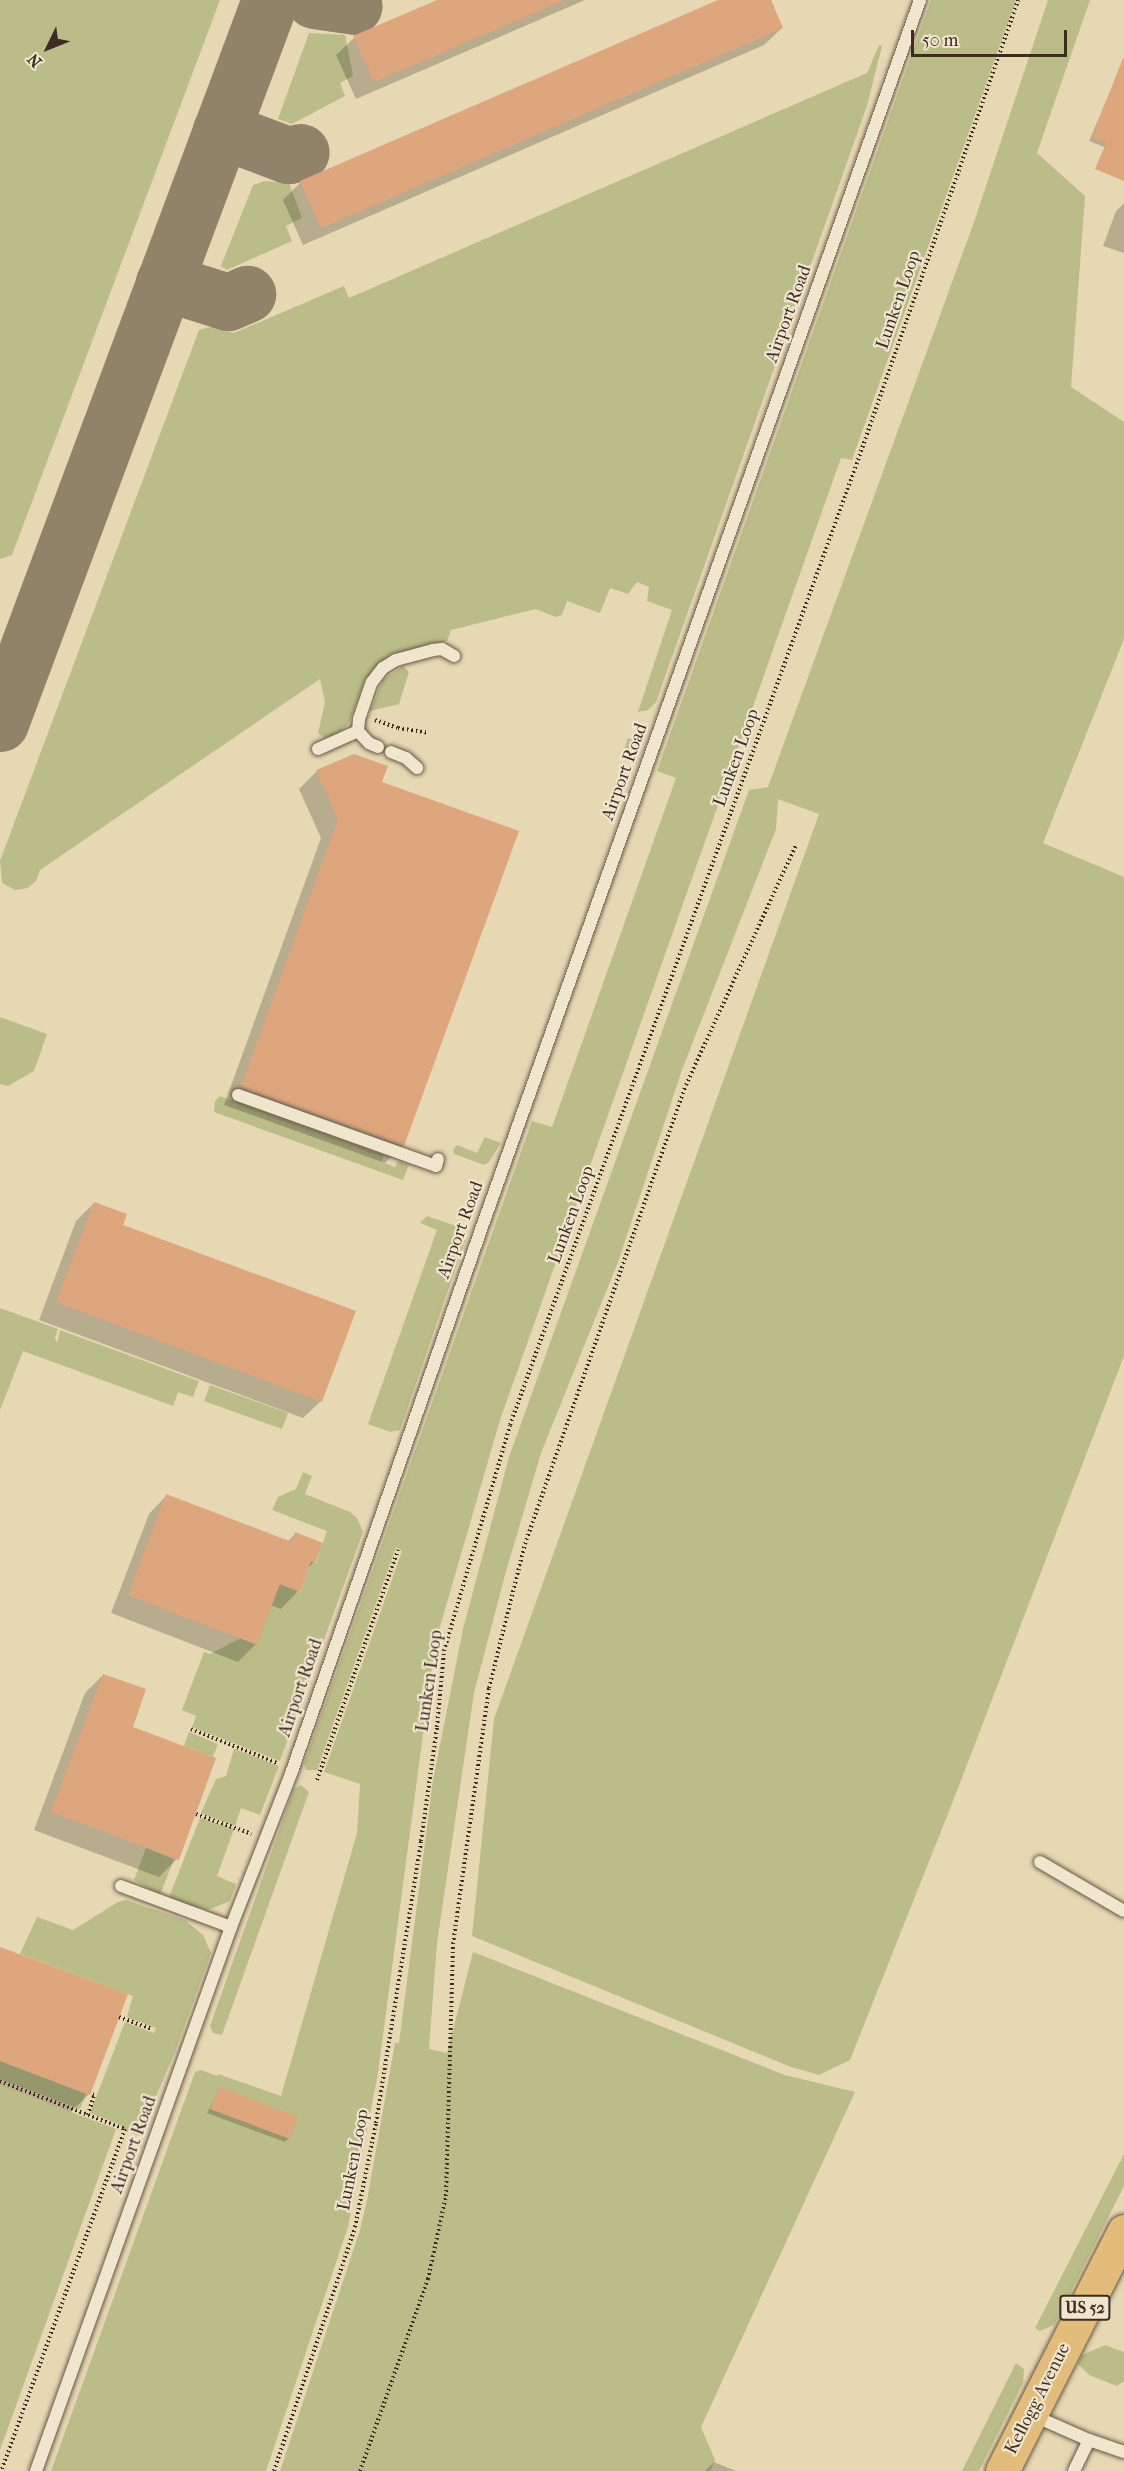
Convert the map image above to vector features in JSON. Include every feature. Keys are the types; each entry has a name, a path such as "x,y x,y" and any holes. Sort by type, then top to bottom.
{"main road":[{"name":"Kellogg Avenue","path":"1002,2471 1124,2231"}],"lane":[{"name":"Airport Road","path":"36,2471 231,1927 292,1771 447,1323 920,0"},
{"path":"378,747 369,743 358,731 360,714 372,682 390,664 433,650 442,649 454,656"},
{"path":"318,749 358,731"},
{"path":"391,752 406,758 417,768"},
{"path":"238,1095 436,1166 438,1159"},
{"path":"1040,1862 1124,1911"},
{"path":"121,1886 231,1927"},
{"path":"1031,2414 1089,2440 1124,2452"},
{"path":"1074,2471 1089,2440"}],"path":[{"name":"Lunken Loop","path":"274,2471 355,2227 376,2123 421,1840 437,1727 444,1651 510,1425 858,460 1018,0"},
{"path":"360,714 398,728 429,733"},
{"path":"360,2471 428,2279 446,2196 453,1944 489,1688 525,1544 686,1085 796,845"},
{"path":"317,1779 398,1550"},
{"path":"191,1729 278,1763"},
{"path":"196,1814 236,1828"},
{"path":"119,2017 152,2029"},
{"path":"0,2081 125,2129 1,2471"},
{"path":"88,2115 94,2095 90,2094"}],"green space":[{"path":"0,0 220,0 12,555 0,559"},
{"path":"931,0 1016,0 852,460 841,458 500,1420 435,1644 378,2073 348,2227 266,2471 51,2471 195,2072 201,2070 217,2076 218,2074 281,2096 357,1833 360,1784 324,1772 402,1551 396,1547 317,1770 306,1770 304,1764 532,1121 552,1127 676,778 657,771"},
{"path":"1048,0 1090,0 1037,153 1085,196 1071,387 1124,422 1124,639 1043,843 1124,877 1124,1356 955,1796 850,2060 819,2075 791,2067 472,1936 494,1719 819,814 778,799 776,829 682,1070 618,1262 541,1453 505,1575 474,1693 437,1943 429,2049 447,2053 473,1952 785,2075 855,2092 701,2427 715,2460 710,2471 280,2471 360,2230 367,2200 395,2043 399,2043 433,1780 463,1629 509,1457 749,790 768,787 974,222"},
{"path":"309,33 345,35 353,76 340,83 345,96 292,124 278,119"},
{"path":"879,45 882,46 867,106 656,702 648,710 638,712 672,610 647,601 649,587 637,582 628,594 610,588 600,613 567,601 562,615 556,617 535,609 451,630 447,641 392,654 376,666 364,682 349,723 339,733 325,738 318,733 325,702 320,679 40,870 36,881 28,888 15,890 2,883 0,861 199,330 214,326 234,333 344,286 349,298 867,73"},
{"path":"265,181 289,183 302,218 286,226 292,241 227,270 221,266 253,185"},
{"path":"403,666 409,672 399,704 370,711 383,680"},
{"path":"628,738 633,740 638,750 636,764 621,759"},
{"path":"0,1017 47,1034 34,1071 8,1086 0,1084"},
{"path":"220,1096 384,1155 382,1162 395,1167 398,1161 409,1165 403,1180 214,1112 215,1101"},
{"path":"485,1137 501,1143 489,1162 484,1165 454,1154 453,1150 457,1145 477,1153"},
{"path":"427,1216 456,1226 465,1241 400,1430 390,1432 368,1424 437,1230 420,1223"},
{"path":"0,1308 58,1329 55,1338 57,1343 60,1330 199,1381 193,1397 178,1392 173,1406 23,1351 0,1410"},
{"path":"210,1385 288,1413 282,1429 204,1401"},
{"path":"303,1472 312,1476 305,1494 350,1512 357,1518 363,1532 280,1761 192,1727 196,1716 182,1710 204,1652 210,1654 241,1638 280,1584 300,1592 311,1561 316,1563 327,1531 272,1510 278,1497 296,1489"},
{"path":"189,1732 218,1744 213,1757 184,1746"},
{"path":"234,1749 279,1766 260,1815 241,1808 235,1826 201,1813 216,1779 226,1776"},
{"path":"301,1785 309,1792 222,2035 213,2033 210,2026 294,1789"},
{"path":"200,1818 234,1829 217,1876 236,1884 230,1901 208,1910 168,1900"},
{"path":"146,1848 174,1859 160,1895 134,1880"},
{"path":"126,1900 185,1920 203,1935 211,1953 175,2052 139,2136 123,2130 121,2125 90,2113 125,2022 154,2033 156,2028 127,2017 133,1996 20,1954 37,1917 73,1930 118,1902"},
{"path":"0,2061 86,2094 80,2109 0,2079"},
{"path":"0,2085 116,2129 0,2450"},
{"path":"1124,2154 1124,2186 1054,2325 1040,2331 1035,2328"},
{"path":"1105,2345 1124,2352 1124,2381 1117,2386 1089,2375 1078,2364 1082,2355"},
{"path":"1016,2363 1024,2369 1023,2383 979,2471 962,2471"}],"building":[{"path":"437,0 564,0 374,82 353,36"},
{"path":"718,0 771,0 783,28 321,228 300,181"},
{"path":"1123,58 1124,181 1095,169 1106,143 1092,137"},
{"path":"354,754 388,766 382,782 519,831 404,1146 241,1087 338,819 316,770"},
{"path":"94,1202 127,1214 123,1225 356,1311 322,1402 56,1302"},
{"path":"166,1494 292,1542 295,1532 323,1543 315,1563 311,1561 300,1592 280,1584 257,1645 128,1595"},
{"path":"103,1674 146,1689 133,1727 216,1758 179,1860 51,1812"},
{"path":"0,1947 128,1994 90,2095 0,2061"},
{"path":"219,2087 298,2117 290,2139 210,2109"}],"taxiway":[{"path":"0,723 270,0"},
{"path":"314,0 354,6"},
{"path":"221,130 288,155 301,152"},
{"path":"164,282 228,302 247,294"}]}
